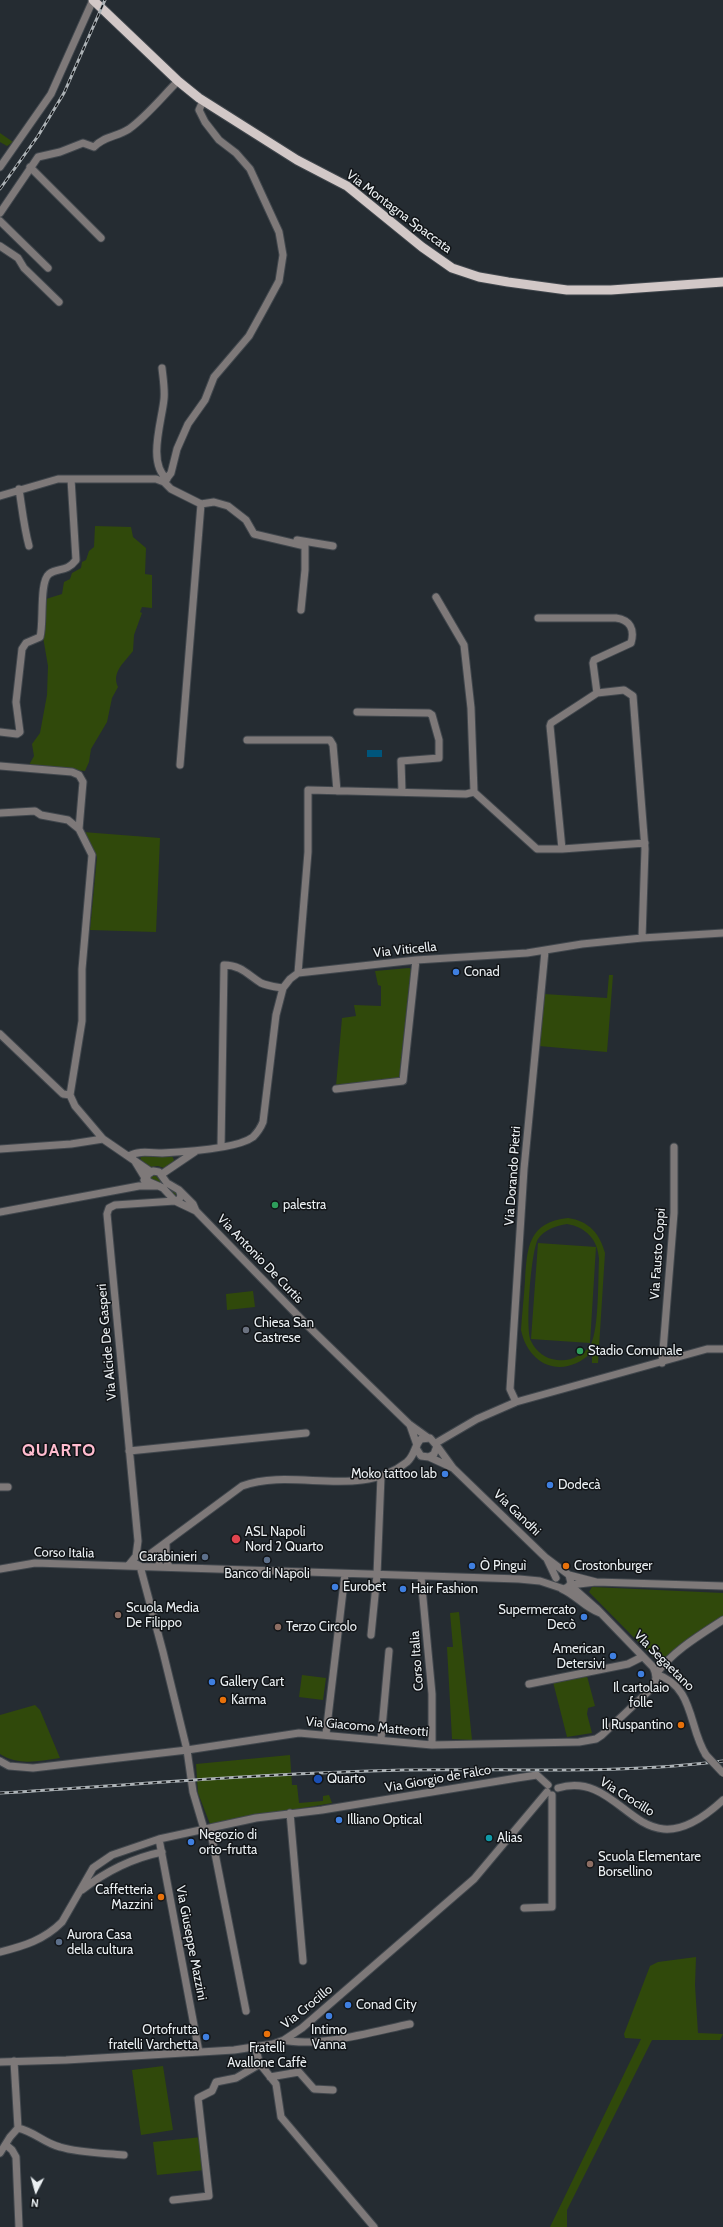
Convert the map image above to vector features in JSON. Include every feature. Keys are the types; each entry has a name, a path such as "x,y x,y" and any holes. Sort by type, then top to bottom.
{"main road":[{"name":"Via Montagna Spaccata","path":"93,0 178,81 203,101 244,125 297,160 347,186 422,247 452,268 479,277 567,290 611,290 723,282"}],"street":[{"path":"0,167 52,94 93,0"},
{"path":"0,213 38,157 60,152 83,143 94,147 106,137 124,132 133,126 178,81"},
{"path":"165,481 173,469 180,440 188,424 204,400 214,376 249,336 279,281 283,255 279,232 256,179 250,169 236,153 219,140 204,122 199,110 203,101"},
{"path":"30,167 101,238"},
{"path":"0,221 48,268"},
{"path":"0,246 18,258 24,268 59,302"},
{"path":"162,368 164,397 157,462 165,481 171,489 201,504 214,502 228,506 246,520 249,528 254,534 304,546 305,570 301,610"},
{"path":"0,496 51,480 136,478 165,481"},
{"path":"0,732 17,734 20,732 16,702 22,649 26,643 40,638 43,610 42,588 50,573 65,570 76,560 71,480"},
{"path":"19,489 25,522 24,530 29,546"},
{"path":"180,765 201,504"},
{"path":"249,528 284,538 333,546"},
{"path":"436,597 464,645 471,708 474,792 531,846 537,849 562,849 644,843"},
{"path":"538,618 616,618 625,619 630,623 633,637 632,643 594,660 593,663 597,693"},
{"path":"562,849 550,726 551,722 597,693 624,690 633,696 644,843 642,938"},
{"path":"357,712 429,713 432,715 439,740 439,758 401,761 402,792"},
{"path":"248,740 330,740 333,745 337,791"},
{"path":"0,766 51,769 72,772 79,775 83,782 79,829"},
{"path":"131,1158 139,1152 175,1152 221,1147 248,1140 261,1127 276,1015 283,988 290,979 298,973 308,852 308,790 466,794 474,792"},
{"path":"0,813 35,811 41,815 68,820 79,829 92,855 82,969 82,1021 70,1095 75,1106 103,1139 151,1172"},
{"name":"Via Viticella","path":"298,973 416,960 545,951 582,944 642,938 723,933"},
{"name":"Via Dorando Pietri","path":"516,1402 510,1389 511,1365 524,1170 545,951"},
{"path":"336,1089 403,1081 416,960"},
{"path":"221,1147 224,965 233,965 241,968 262,984 283,988"},
{"path":"0,1034 63,1094 70,1095"},
{"path":"0,1149 71,1144 103,1139"},
{"name":"Via Fausto Coppi","path":"662,1363 674,1213 674,1147"},
{"path":"138,1186 151,1172 156,1170 162,1174 198,1150"},
{"path":"175,1152 178,1162"},
{"name":"Via Antonio De Curtis","path":"131,1158 149,1182 161,1187 175,1201 196,1210"},
{"name":"Via Antonio De Curtis","path":"162,1174 167,1183 179,1190 193,1204 196,1210 309,1327 410,1424 427,1437"},
{"path":"0,1212 138,1186 161,1187 164,1196 158,1200"},
{"path":"175,1201 180,1198 179,1190"},
{"name":"Via Alcide De Gasperi","path":"138,1559 138,1541 107,1214 109,1208 115,1205 158,1200 175,1201"},
{"path":"436,1444 477,1419 516,1402 707,1350 723,1349"},
{"name":"Via Antonio De Curtis","path":"410,1424 417,1446"},
{"path":"129,1452 306,1433"},
{"path":"408,1461 421,1439 427,1437 436,1444"},
{"path":"246,2011 207,1829 193,1792 187,1750 140,1566 145,1564 138,1559 159,1548 242,1486 252,1482 286,1479 336,1482 381,1476 408,1461 427,1457 436,1452 436,1444"},
{"name":"Via Gandhi","path":"436,1444 454,1468 546,1559 553,1562 567,1574"},
{"path":"417,1446 419,1454 427,1457"},
{"name":"Via Gandhi","path":"427,1457 454,1468"},
{"path":"371,1635 377,1575 381,1476"},
{"path":"0,1487 8,1487"},
{"path":"166,1543 166,1557 169,1567"},
{"path":"159,1548 159,1567"},
{"name":"Corso Italia","path":"0,1569 35,1563 138,1559 140,1566 159,1567 421,1577 519,1579 540,1581 560,1588 572,1594 592,1611 600,1613"},
{"path":"546,1559 556,1578 556,1584 560,1588 566,1588 570,1585 596,1582"},
{"path":"326,1734 345,1574"},
{"path":"556,1578 559,1574 567,1574 596,1582 723,1586"},
{"path":"567,1574 571,1580 570,1585"},
{"name":"Corso Italia","path":"421,1577 432,1694 432,1745"},
{"path":"587,1600 586,1589 589,1584"},
{"name":"VIa Segaetano","path":"570,1585 587,1600 653,1667 656,1674 664,1677 688,1702 698,1740 706,1755 723,1773"},
{"path":"656,1674 663,1665 679,1652 723,1620"},
{"path":"381,1739 389,1651"},
{"path":"529,1684 628,1664 642,1657"},
{"name":"Via Giacomo Matteotti","path":"0,1761 9,1766 33,1768 187,1750 299,1733 326,1734 432,1745 552,1743 596,1739 652,1688 656,1683 656,1674"},
{"name":"Via Giorgio de Falco","path":"0,1952 20,1948 48,1935 62,1922 90,1873 112,1855 159,1839 256,1818 537,1775 549,1791"},
{"path":"524,1908 552,1907 549,1791 553,1783 558,1788"},
{"name":"Via Crocillo","path":"0,2062 199,2052 255,2047 284,2040 302,2028 474,1879 549,1791 558,1792 558,1788 574,1786 588,1787 606,1796 644,1823 653,1827 680,1828 697,1821 723,1800"},
{"path":"290,1813 303,1961"},
{"name":"Via Giuseppe Mazzini","path":"159,1839 199,2052"},
{"name":"Via Giorgio de Falco","path":"80,1891 96,1880 136,1859 162,1852"},
{"path":"90,1873 96,1880"},
{"path":"284,2040 293,2042 313,2041 410,2024"},
{"path":"255,2047 260,2064 276,2084 281,2116 374,2227"},
{"path":"0,2153 10,2137 18,2128 14,2061"},
{"path":"173,2200 209,2196 198,2098 212,2090 216,2082 236,2078 260,2064"},
{"path":"270,2077 299,2072 314,2089 333,2090"},
{"path":"18,2128 32,2131 42,2140 60,2148 124,2155"},
{"path":"6,2145 12,2150 16,2157 19,2227"}],"green space":[{"path":"0,133 13,142 7,146 0,142"},
{"path":"95,526 131,527 133,537 146,548 145,574 152,575 152,608 142,607 140,612 142,613 134,635 133,651 123,663 116,677 118,687 112,698 107,722 91,749 89,762 85,771 29,765 34,756 32,744 40,733 47,695 48,666 43,637 46,599 62,594 64,582 70,579 72,573 81,568 82,562 86,560 89,551 94,547"},
{"path":"83,832 160,838 156,932 90,930 97,857"},
{"path":"411,969 399,1079 336,1086 342,1018 356,1016 354,1005 381,1006 381,986 378,985 375,971"},
{"path":"609,975 613,975 607,1052 539,1046 544,994 607,998"},
{"path":"140,1155 172,1156 174,1160 173,1163 164,1168 158,1166 150,1167 141,1160"},
{"path":"152,1175 155,1175 167,1187 177,1192 175,1196 150,1179"},
{"path":"568,1218 588,1225 597,1234 603,1246 605,1253 598,1363 592,1363 592,1352 582,1360 571,1365 560,1367 549,1365 540,1361 532,1353 525,1343 521,1330 529,1248 537,1231 545,1225","holes":["567,1224 585,1231 590,1236 598,1252 597,1315 594,1337 588,1348 572,1359 557,1360 542,1354 531,1341 529,1334 531,1273 535,1246 538,1239 551,1228"]},
{"path":"538,1243 596,1247 590,1343 531,1339"},
{"path":"253,1291 255,1307 227,1310 226,1294"},
{"path":"592,1587 723,1593 723,1617 660,1664 589,1592"},
{"path":"459,1612 472,1740 452,1739 447,1647 453,1647 450,1613"},
{"path":"302,1675 326,1678 323,1700 299,1697"},
{"path":"587,1676 595,1706 588,1708 587,1714 592,1733 567,1737 553,1682"},
{"path":"35,1705 40,1710 60,1758 29,1762 14,1760 0,1754 0,1715"},
{"path":"290,1755 292,1785 297,1785 299,1803 323,1801 323,1796 329,1795 332,1803 210,1824 198,1793 196,1764"},
{"path":"696,1957 695,1985 698,2033 723,2034 720,2040 652,2040 567,2210 567,2227 550,2227 641,2039 625,2038 624,2034 650,1966 658,1962"},
{"path":"163,2066 173,2130 141,2135 132,2070"},
{"path":"202,2137 205,2170 157,2175 153,2142"}],"water":[{"path":"367,750 382,750 382,757 367,757"}],"railway":[{"path":"0,189 38,136 64,93 105,0"},
{"path":"0,1793 302,1774 403,1770 563,1770 643,1768 723,1761"}],"place":[{"name":"Conad","path":"456,972"},
{"name":"palestra","path":"275,1205"},
{"name":"Chiesa San Castrese","path":"246,1330"},
{"name":"Stadio Comunale","path":"580,1351"},
{"name":"Moko tattoo lab","path":"445,1474"},
{"name":"Dodecà","path":"550,1485"},
{"name":"ASL Napoli Nord 2 Quarto","path":"236,1539"},
{"name":"Carabinieri","path":"205,1557"},
{"name":"Banco di Napoli","path":"267,1560"},
{"name":"Ò Pinguì","path":"472,1566"},
{"name":"Crostonburger","path":"566,1566"},
{"name":"Eurobet","path":"335,1587"},
{"name":"Hair Fashion","path":"403,1589"},
{"name":"Scuola Media De Filippo","path":"118,1615"},
{"name":"Supermercato Decò","path":"584,1617"},
{"name":"Terzo Circolo","path":"278,1627"},
{"name":"American Detersivi","path":"613,1656"},
{"name":"Il cartolaio folle","path":"641,1674"},
{"name":"Gallery Cart","path":"212,1682"},
{"name":"Karma","path":"223,1700"},
{"name":"Il Ruspantino","path":"681,1725"},
{"name":"Quarto","path":"318,1779"},
{"name":"Illiano Optical","path":"339,1820"},
{"name":"Alias","path":"489,1838"},
{"name":"Negozio di orto-frutta","path":"191,1842"},
{"name":"Scuola Elementare Borsellino","path":"590,1864"},
{"name":"Caffetteria Mazzini","path":"161,1897"},
{"name":"Aurora Casa della cultura","path":"59,1942"},
{"name":"Conad City","path":"348,2005"},
{"name":"Intimo Vanna","path":"329,2016"},
{"name":"Fratelli Avallone Caffè","path":"267,2034"},
{"name":"Ortofrutta fratelli Varchetta","path":"206,2037"}],"district":[{"name":"QUARTO","path":"59,1451"}]}
